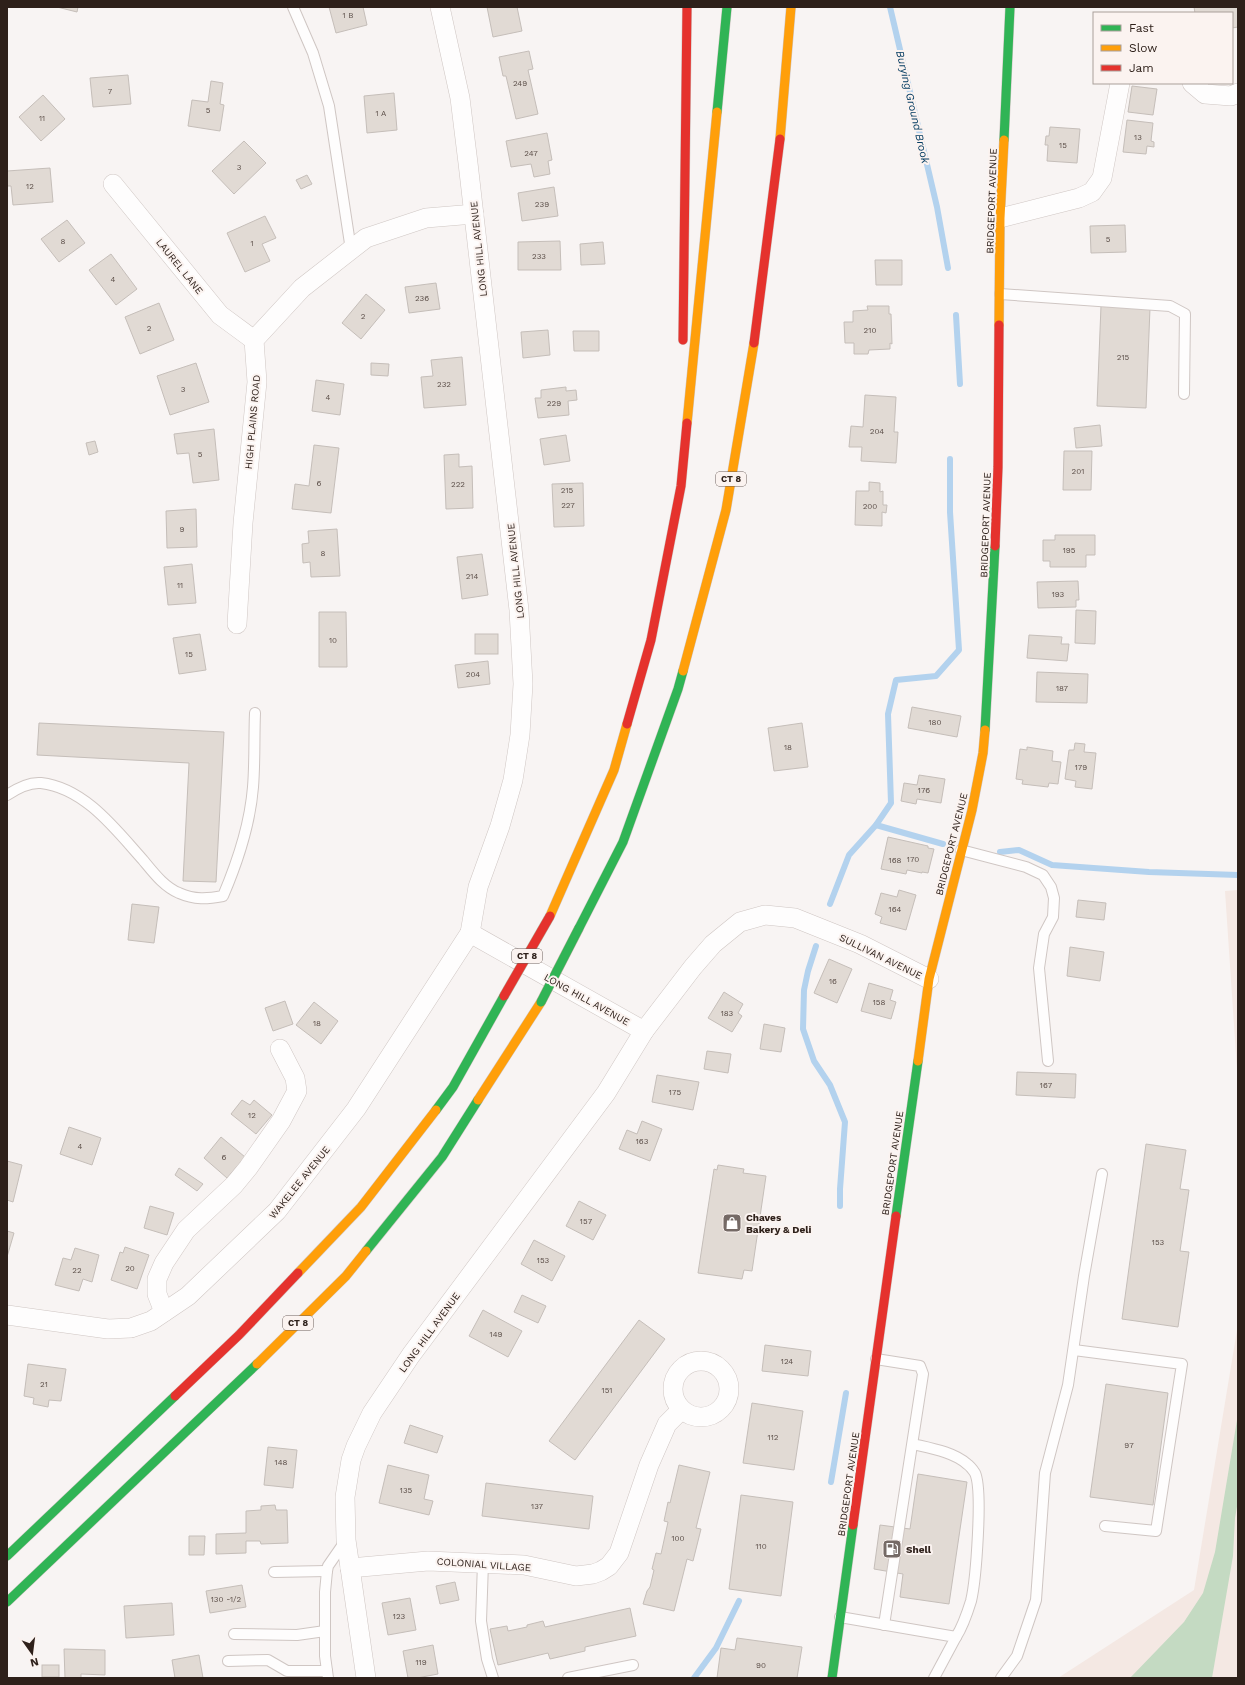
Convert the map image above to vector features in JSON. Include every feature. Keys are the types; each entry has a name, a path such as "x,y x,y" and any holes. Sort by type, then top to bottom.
{"main road":[{"path":"683,350 687,7"},
{"name":"CT 8","path":"7,1556 239,1335 361,1207 453,1087 550,916 614,770 651,640 681,486 727,7"},
{"name":"CT 8","path":"7,1602 226,1394 346,1276 442,1157 541,1002 622,842 678,689 726,510 755,335 780,129 791,7"},
{"name":"BRIDGEPORT AVENUE","path":"832,1678 929,979 962,850 983,753 988,697 994,588 998,467 1000,218 1010,7"},
{"path":"681,486 682,374"}],"street":[{"name":"LONG HILL AVENUE","path":"440,7 460,98 520,610 523,684 520,735 513,780 500,826 478,888 470,933 644,1031"},
{"path":"1000,218 1079,198 1092,192 1102,178 1120,84"},
{"path":"1193,84 1206,94 1231,96 1238,93"},
{"name":"LAUREL LANE","path":"113,184 220,316 254,340"},
{"path":"254,340 302,288 366,238 426,218 474,214"},
{"name":"HIGH PLAINS ROAD","path":"237,624 243,523 257,382 254,340"},
{"name":"SULLIVAN AVENUE","path":"740,922 765,915 795,918 860,944 929,979"},
{"name":"LONG HILL AVENUE","path":"366,1678 346,1540 345,1497 351,1460 372,1413 411,1355 606,1093 644,1031 708,950 740,922"},
{"name":"WAKELEE AVENUE","path":"7,1315 108,1329 131,1328 151,1321 188,1296 277,1211 356,1108 470,933"},
{"path":"164,1312 157,1294 157,1279 164,1262 186,1230 234,1185 248,1168 281,1121 297,1091 295,1078 280,1049"},
{"name":"COLONIAL VILLAGE","path":"350,1568 428,1561 524,1565 576,1576 593,1574 601,1571 609,1566 618,1553 649,1466 666,1424 681,1410"}],"lane":[{"path":"293,7 313,53 329,106 351,250"},
{"path":"1000,294 1170,306 1185,314 1184,394"},
{"path":"7,795 18,788 40,782 64,788 100,812 161,881 178,893 204,900 224,896 234,872 245,837 253,788 255,713"},
{"path":"962,850 1026,867 1043,875 1051,887 1054,898 1053,917 1044,934 1039,968 1048,1061"},
{"path":"1001,1678 1017,1656 1036,1600 1045,1473 1068,1385 1102,1174"},
{"path":"1074,1350 1182,1364 1156,1531 1105,1526"},
{"path":"876,1359 920,1366 923,1374 884,1625"},
{"path":"913,1444 941,1450 967,1464 975,1474 978,1488 978,1548 971,1599 963,1626 934,1678"},
{"path":"228,1660 268,1660 287,1671 328,1674 325,1656 325,1592 327,1571 328,1566 346,1540"},
{"path":"483,1563 480,1621 487,1659 493,1678"},
{"path":"274,1572 327,1571"},
{"path":"840,1617 956,1638"},
{"path":"234,1634 297,1635 325,1631"},
{"path":"568,1678 633,1665"}],"shaded area":[{"path":"1238,890 1238,1085 1225,891"},
{"path":"1238,1324 1238,1678 1058,1678 1194,1590"}],"green space":[{"path":"1238,1414 1238,1501 1235,1518 1233,1556 1212,1678 1130,1678 1184,1622 1203,1593 1215,1552"}],"building":[{"path":"57,7 78,7 77,12"},
{"path":"329,7 363,7 367,25 336,33"},
{"path":"487,7 517,7 522,31 493,37"},
{"path":"1194,7 1238,7 1238,27 1233,28 1233,12 1195,12"},
{"path":"529,51 533,69 528,70 538,114 516,119 506,76 503,76 499,57"},
{"path":"128,75 131,104 93,107 90,78"},
{"path":"211,81 223,83 220,104 224,105 220,131 188,126 192,100 208,102"},
{"path":"1132,86 1157,89 1153,115 1128,112"},
{"path":"394,93 397,130 367,133 364,96"},
{"path":"43,95 65,119 41,141 19,117"},
{"path":"1127,120 1153,123 1151,141 1154,142 1154,147 1147,146 1146,154 1123,152"},
{"path":"1050,127 1080,129 1077,163 1047,161 1048,145 1045,145 1046,136 1049,136"},
{"path":"547,133 552,160 548,161 550,174 534,177 531,164 511,167 506,141"},
{"path":"244,141 266,163 234,194 212,171"},
{"path":"50,168 53,202 13,205 11,186 7,186 7,171"},
{"path":"307,175 312,184 301,189 296,180"},
{"path":"554,187 558,216 522,221 518,193"},
{"path":"265,216 276,238 262,244 270,261 245,272 227,233"},
{"path":"67,220 85,243 59,262 41,239"},
{"path":"1125,225 1126,252 1091,253 1090,226"},
{"path":"560,241 561,270 518,270 518,242"},
{"path":"603,242 605,264 581,265 580,244"},
{"path":"111,254 137,289 116,305 89,270"},
{"path":"875,260 902,260 902,285 876,285"},
{"path":"436,283 440,309 409,313 405,287"},
{"path":"366,294 385,310 361,339 342,323"},
{"path":"159,303 174,340 140,354 125,317"},
{"path":"867,306 889,306 889,314 891,314 892,344 890,343 890,349 869,350 868,354 854,354 854,343 845,343 844,322 853,322 853,311 868,310"},
{"path":"1101,306 1150,308 1146,408 1097,406"},
{"path":"548,330 550,355 523,358 521,332"},
{"path":"573,331 599,331 599,351 574,351"},
{"path":"462,357 466,405 424,408 421,377 433,376 431,360"},
{"path":"196,363 209,402 170,415 157,376"},
{"path":"371,363 389,364 388,376 371,375"},
{"path":"316,380 344,384 340,415 312,411"},
{"path":"566,387 566,391 576,390 577,400 568,401 569,415 538,418 535,398 541,398 541,390"},
{"path":"865,395 896,397 894,432 898,432 896,463 861,461 862,447 849,447 851,426 863,427"},
{"path":"1100,425 1102,446 1076,448 1074,428"},
{"path":"214,429 219,480 193,483 189,453 177,454 174,434"},
{"path":"566,435 570,461 544,465 540,439"},
{"path":"95,441 98,452 89,455 86,443"},
{"path":"314,445 339,448 331,513 292,509 295,484 309,486"},
{"path":"1064,451 1092,451 1091,490 1063,490"},
{"path":"459,454 459,467 472,466 473,508 446,509 444,455"},
{"path":"869,482 880,483 880,492 883,491 883,505 887,505 886,513 882,512 882,526 855,525 856,491 869,491"},
{"path":"583,483 584,526 554,527 552,484"},
{"path":"196,509 197,547 167,548 166,511"},
{"path":"337,529 340,576 311,577 310,562 303,563 302,544 309,543 308,531"},
{"path":"1055,535 1095,535 1095,555 1086,555 1086,567 1050,567 1050,561 1043,561 1043,540 1055,540"},
{"path":"482,554 488,595 462,599 457,557"},
{"path":"192,564 196,603 168,605 164,567"},
{"path":"1078,581 1079,600 1076,600 1076,607 1038,608 1037,582"},
{"path":"1076,610 1096,611 1095,644 1075,643"},
{"path":"319,612 346,612 347,667 319,667"},
{"path":"200,634 206,670 179,674 173,638"},
{"path":"475,634 498,634 498,654 475,654"},
{"path":"1029,635 1062,637 1061,644 1069,644 1067,661 1027,658"},
{"path":"488,661 490,684 458,688 455,665"},
{"path":"1037,672 1088,674 1087,703 1036,702"},
{"path":"912,707 961,716 957,737 908,728"},
{"path":"39,723 224,732 216,882 183,881 189,763 37,755"},
{"path":"802,723 808,767 774,771 768,728"},
{"path":"1075,743 1085,744 1084,752 1096,753 1092,789 1075,787 1076,781 1065,779 1069,750 1074,750"},
{"path":"1027,747 1053,751 1052,761 1061,762 1058,784 1049,783 1048,787 1022,784 1023,780 1016,779 1020,749 1027,750"},
{"path":"919,775 945,779 941,803 917,799 916,804 901,801 904,783 917,785"},
{"path":"888,837 928,846 928,848 934,849 928,873 907,870 906,874 881,869"},
{"path":"899,890 916,895 906,930 880,923 882,917 875,914 881,893 897,897"},
{"path":"1078,900 1106,903 1104,920 1076,917"},
{"path":"132,904 159,907 154,943 128,940"},
{"path":"1070,947 1104,952 1100,981 1067,976"},
{"path":"829,959 852,969 837,1003 814,993"},
{"path":"869,983 893,990 890,1000 896,1002 891,1019 861,1011"},
{"path":"724,992 743,1004 738,1013 742,1016 732,1032 708,1018"},
{"path":"285,1001 293,1024 273,1031 265,1008"},
{"path":"314,1002 338,1021 321,1044 296,1025"},
{"path":"764,1024 785,1028 781,1052 760,1049"},
{"path":"707,1051 731,1054 728,1073 704,1069"},
{"path":"1017,1072 1076,1074 1075,1098 1016,1095"},
{"path":"657,1075 699,1082 693,1110 652,1102"},
{"path":"242,1100 250,1105 254,1100 272,1115 256,1134 231,1114"},
{"path":"642,1121 662,1129 650,1161 619,1149 627,1130 637,1134"},
{"path":"69,1127 101,1138 92,1165 60,1154"},
{"path":"221,1137 245,1157 227,1178 204,1158"},
{"path":"1146,1144 1186,1150 1180,1189 1189,1190 1180,1251 1189,1252 1178,1327 1122,1319"},
{"path":"7,1161 22,1165 13,1202 7,1200"},
{"name":"Chaves Bakery & Deli","path":"718,1165 744,1169 743,1173 766,1176 752,1271 744,1270 742,1279 698,1273 714,1169 717,1170"},
{"path":"179,1168 203,1184 197,1191 175,1175"},
{"path":"579,1201 606,1215 593,1240 566,1226"},
{"path":"150,1206 174,1213 167,1235 144,1228"},
{"path":"7,1231 14,1233 7,1257"},
{"path":"534,1240 565,1256 552,1281 521,1264"},
{"path":"125,1247 149,1255 137,1289 111,1280 120,1252 123,1253"},
{"path":"75,1248 99,1255 92,1282 83,1279 79,1291 55,1285 63,1258 71,1260"},
{"path":"522,1295 546,1306 538,1323 514,1312"},
{"path":"483,1310 522,1331 508,1357 469,1336"},
{"path":"639,1320 665,1339 575,1460 549,1441"},
{"path":"765,1345 811,1351 808,1376 762,1371"},
{"path":"28,1364 66,1369 61,1401 49,1400 48,1407 33,1404 34,1398 24,1396"},
{"path":"1106,1384 1168,1393 1153,1505 1090,1497"},
{"path":"752,1403 803,1411 794,1470 743,1463"},
{"path":"410,1425 443,1436 437,1453 404,1443"},
{"path":"268,1447 297,1450 293,1488 264,1485"},
{"path":"388,1465 429,1475 424,1499 433,1501 429,1515 379,1503"},
{"path":"679,1465 710,1472 696,1528 701,1529 693,1561 687,1559 674,1611 643,1604 647,1591 650,1587 656,1553 661,1554 668,1522 664,1521"},
{"path":"918,1474 967,1482 949,1604 900,1597 903,1574 874,1569 880,1525 910,1529"},
{"path":"486,1483 593,1496 589,1529 482,1516"},
{"path":"741,1495 793,1502 781,1596 729,1589"},
{"path":"275,1505 276,1510 287,1510 288,1543 261,1544 260,1541 246,1541 246,1553 216,1554 216,1534 246,1533 246,1511 261,1510 261,1506"},
{"path":"189,1536 205,1536 204,1555 189,1555"},
{"path":"455,1582 459,1600 440,1604 436,1586"},
{"path":"242,1585 246,1607 210,1613 206,1591"},
{"path":"410,1598 416,1630 388,1635 382,1603"},
{"path":"172,1603 174,1635 126,1638 124,1606"},
{"path":"630,1608 636,1636 585,1647 585,1651 550,1659 548,1653 498,1665 490,1629 507,1626 508,1631 527,1627 527,1625 543,1621 545,1627"},
{"path":"737,1638 802,1647 797,1678 717,1678 721,1648 735,1650"},
{"path":"433,1645 438,1674 408,1678 403,1651"},
{"path":"64,1649 105,1650 105,1675 81,1674 81,1678 65,1678"},
{"path":"199,1655 203,1678 175,1678 172,1660"},
{"path":"42,1665 59,1665 59,1677 42,1677"}],"waterway":[{"name":"Burying Ground Brook","path":"890,7 937,207 948,268"},
{"path":"956,315 960,384"},
{"path":"830,904 849,855 876,825 891,803 888,714 896,680 936,676 959,650 950,512 950,459"},
{"path":"876,825 943,844"},
{"path":"1000,852 1019,850 1052,865 1149,872 1238,875"},
{"path":"816,946 804,990 803,1029 814,1061 830,1085 845,1122 840,1206"},
{"path":"831,1482 846,1393"},
{"path":"694,1678 716,1648 739,1601"}],"traffic: fast":[{"path":"717,112 727,7"},
{"path":"1004,140 1010,7"},
{"path":"985,730 995,546"},
{"path":"579,928 623,842 678,689 683,671"},
{"path":"541,1002 579,928"},
{"path":"436,1110 453,1087 504,996"},
{"path":"896,1216 918,1061"},
{"path":"366,1251 442,1157 478,1100"},
{"path":"7,1602 257,1364"},
{"path":"7,1556 175,1396"},
{"path":"832,1678 853,1525"}],"traffic: slow":[{"path":"780,139 791,7"},
{"path":"687,423 717,112"},
{"path":"999,325 1000,218 1004,140"},
{"path":"683,671 726,510 754,343"},
{"path":"550,916 614,770 627,724"},
{"path":"918,1061 929,979 972,810 983,753 985,730"},
{"path":"478,1100 541,1002"},
{"path":"298,1273 361,1207 436,1110"},
{"path":"257,1364 346,1276 366,1251"}],"traffic: jam":[{"path":"683,340 687,7"},
{"path":"754,343 780,139"},
{"path":"995,546 998,467 999,325"},
{"path":"627,724 651,640 681,486 687,423"},
{"path":"504,996 550,916"},
{"path":"853,1525 896,1216"},
{"path":"175,1396 239,1335 298,1273"}],"place":[{"name":"Chaves Bakery & Deli","path":"732,1223"},
{"name":"Shell","path":"892,1549"}]}
